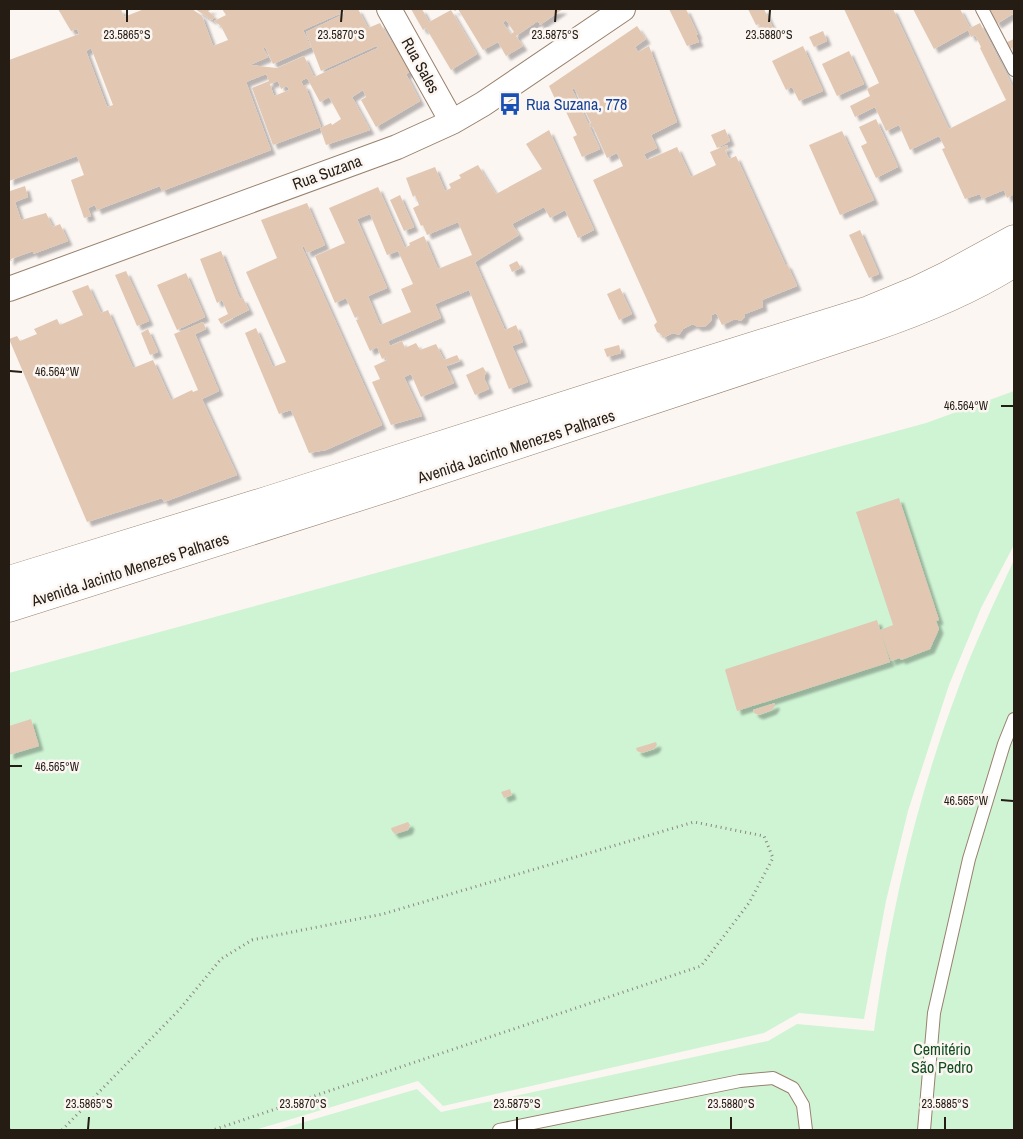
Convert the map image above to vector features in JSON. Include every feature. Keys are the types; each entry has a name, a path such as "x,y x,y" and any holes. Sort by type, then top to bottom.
{"main road":[{"name":"Avenida Jacinto Menezes Palhares","path":"9,608 869,310 914,292 1014,239"},
{"name":"Avenida Jacinto Menezes Palhares","path":"9,580 269,500 437,459 910,314 960,293 1014,263"}],"street":[{"name":"Rua Sales","path":"389,9 452,122"},
{"name":"Rua Suzana","path":"9,290 397,147 452,122 511,85 623,9"}],"lane":[{"path":"982,9 1014,70"},
{"path":"924,1130 934,1013 969,859 1004,744 1014,719"},
{"path":"499,1130 518,1128 740,1081 773,1078 793,1088 803,1105 806,1130"}],"path":[{"path":"62,1130 179,1010 221,960 252,940 383,914 694,822 764,836 773,858 749,902 701,966 213,1130"}],"green space":[{"path":"1014,391 1014,545 981,608 949,685 908,811 886,901 864,1019 799,1013 764,1033 443,1106 418,1081 255,1130 9,1130 9,673 926,423"},
{"name":"Cemitério São Pedro","path":"1014,560 1014,1130 277,1130 417,1089 441,1112 768,1041 797,1024 874,1031 888,944 906,858 929,773 964,673 984,624"}],"building":[{"path":"58,9 121,9 124,17 144,9 192,9 202,16 213,46 228,40 221,26 214,21 226,15 222,9 358,9 368,28 380,23 391,42 393,42 411,71 406,74 420,101 376,127 361,100 366,97 363,90 352,97 370,130 326,145 320,128 331,123 332,125 341,119 329,97 320,102 307,78 301,81 305,85 321,127 273,145 252,88 269,81 266,74 246,82 271,150 162,191 160,186 97,210 95,205 88,208 91,216 84,218 71,180 84,175 77,156 9,181 9,60 79,34 77,29 71,31","holes":["344,12 344,14 306,32 321,71 376,46 378,48 314,77 304,56 277,68 250,65 268,57 263,48 265,47 273,64 311,47 303,30","91,48 113,105 107,107 86,51","278,81 281,89 287,86 289,90 274,96 270,84"]},
{"path":"195,9 213,9 208,11 215,17 212,20"},
{"path":"411,9 422,9 429,22 451,10 477,54 451,70 426,28 423,30"},
{"path":"458,9 563,9 540,25 538,21 516,36 523,46 506,56 498,42 483,50","holes":["506,20 514,32 511,34 503,23"]},
{"path":"669,9 686,9 698,35 696,35 699,42 687,46"},
{"path":"748,9 764,9 773,28 763,33 759,24 756,25"},
{"path":"844,9 893,9 949,129 1006,100 975,35 971,37 968,30 934,49 913,9 960,9 970,28 980,23 1014,89 1014,194 1007,198 1004,190 982,199 980,194 965,199 942,149 945,148 939,136 910,150 899,125 886,131 875,107 855,117 850,106 870,96 867,89 879,83"},
{"path":"987,9 1014,9 1014,13 997,24"},
{"path":"637,26 646,39 635,47 638,52 649,46 677,122 651,135 657,148 644,154 647,160 677,147 691,177 716,165 710,152 727,145 728,149 725,150 729,159 736,156 785,264 787,264 797,286 762,300 763,307 745,314 741,321 735,319 722,325 716,313 712,315 711,321 706,326 698,327 693,324 683,329 679,335 673,333 663,338 657,332 654,325 657,322 593,180 623,166 617,153 607,158 593,127 589,124 591,123 574,88 572,89 600,149 582,157 573,137 577,135 560,99 556,101 549,86"},
{"path":"823,31 827,41 814,47 809,37"},
{"path":"1014,39 1014,47 1010,49 1007,42"},
{"path":"803,46 823,91 799,101 792,87 786,90 772,61"},
{"path":"849,51 864,84 837,96 822,64"},
{"path":"876,119 898,167 876,178 861,146 867,143 859,127"},
{"path":"725,129 730,141 717,148 711,135"},
{"path":"549,130 594,230 578,238 565,210 550,218 544,207 512,224 519,235 475,262 505,330 516,325 523,342 512,346 528,382 509,389 469,290 435,304 441,318 388,341 390,346 402,341 405,348 416,343 420,350 436,344 444,360 457,355 460,361 446,366 454,383 421,397 411,374 404,377 422,416 391,425 372,382 380,379 374,366 387,360 386,357 382,359 377,347 370,351 356,320 359,319 358,316 355,318 346,298 335,303 315,256 345,243 329,208 378,187 405,248 410,245 409,243 424,236 438,269 472,255 458,222 427,235 413,208 419,205 415,195 413,197 406,178 435,167 445,191 451,188 449,184 461,178 459,175 478,165 496,194 542,169 526,144","holes":["370,214 387,255 398,251 413,284 401,289 411,312 380,325 368,296 387,288 357,219"]},
{"path":"842,131 874,200 840,215 809,145"},
{"path":"25,186 28,197 15,202 21,220 46,213 53,227 60,224 68,241 33,254 33,251 11,259 12,261 9,260 9,188 10,191"},
{"path":"400,195 414,227 404,231 390,200"},
{"path":"307,203 325,245 307,253 304,246 302,247 382,425 326,450 309,453 291,410 279,414 245,333 256,328 273,367 286,362 246,272 277,258 261,220"},
{"path":"860,230 879,274 869,278 849,235"},
{"path":"221,251 240,299 243,298 249,310 221,324 218,319 228,314 222,300 217,303 200,259"},
{"path":"517,261 521,268 512,272 509,265"},
{"path":"126,271 149,321 137,326 115,275"},
{"path":"186,273 205,317 177,330 157,285"},
{"path":"88,285 101,313 108,310 133,368 153,360 171,400 192,390 193,392 198,390 174,334 203,322 206,329 195,334 219,391 202,399 237,475 164,502 162,498 87,522 9,339 17,336 20,341 37,334 34,329 57,319 60,325 83,315 72,291"},
{"path":"620,288 632,314 619,320 607,294"},
{"path":"148,329 158,352 150,355 141,333"},
{"path":"619,345 621,353 607,357 604,349"},
{"path":"483,367 486,372 484,378 489,389 475,395 466,375"},
{"path":"899,498 939,620 936,621 939,629 930,649 901,660 900,658 891,661 880,630 893,625 856,512"},
{"path":"877,620 890,662 737,711 726,669"},
{"path":"775,703 772,710 759,715 754,713 753,710"},
{"path":"31,719 39,746 9,755 9,726"},
{"path":"656,742 657,745 654,749 642,753 637,751 636,748"},
{"path":"510,789 512,795 504,798 501,792"},
{"path":"408,822 410,825 408,830 395,834 392,831 391,828"}],"place":[{"name":"Rua Suzana, 778","path":"510,104"}]}
